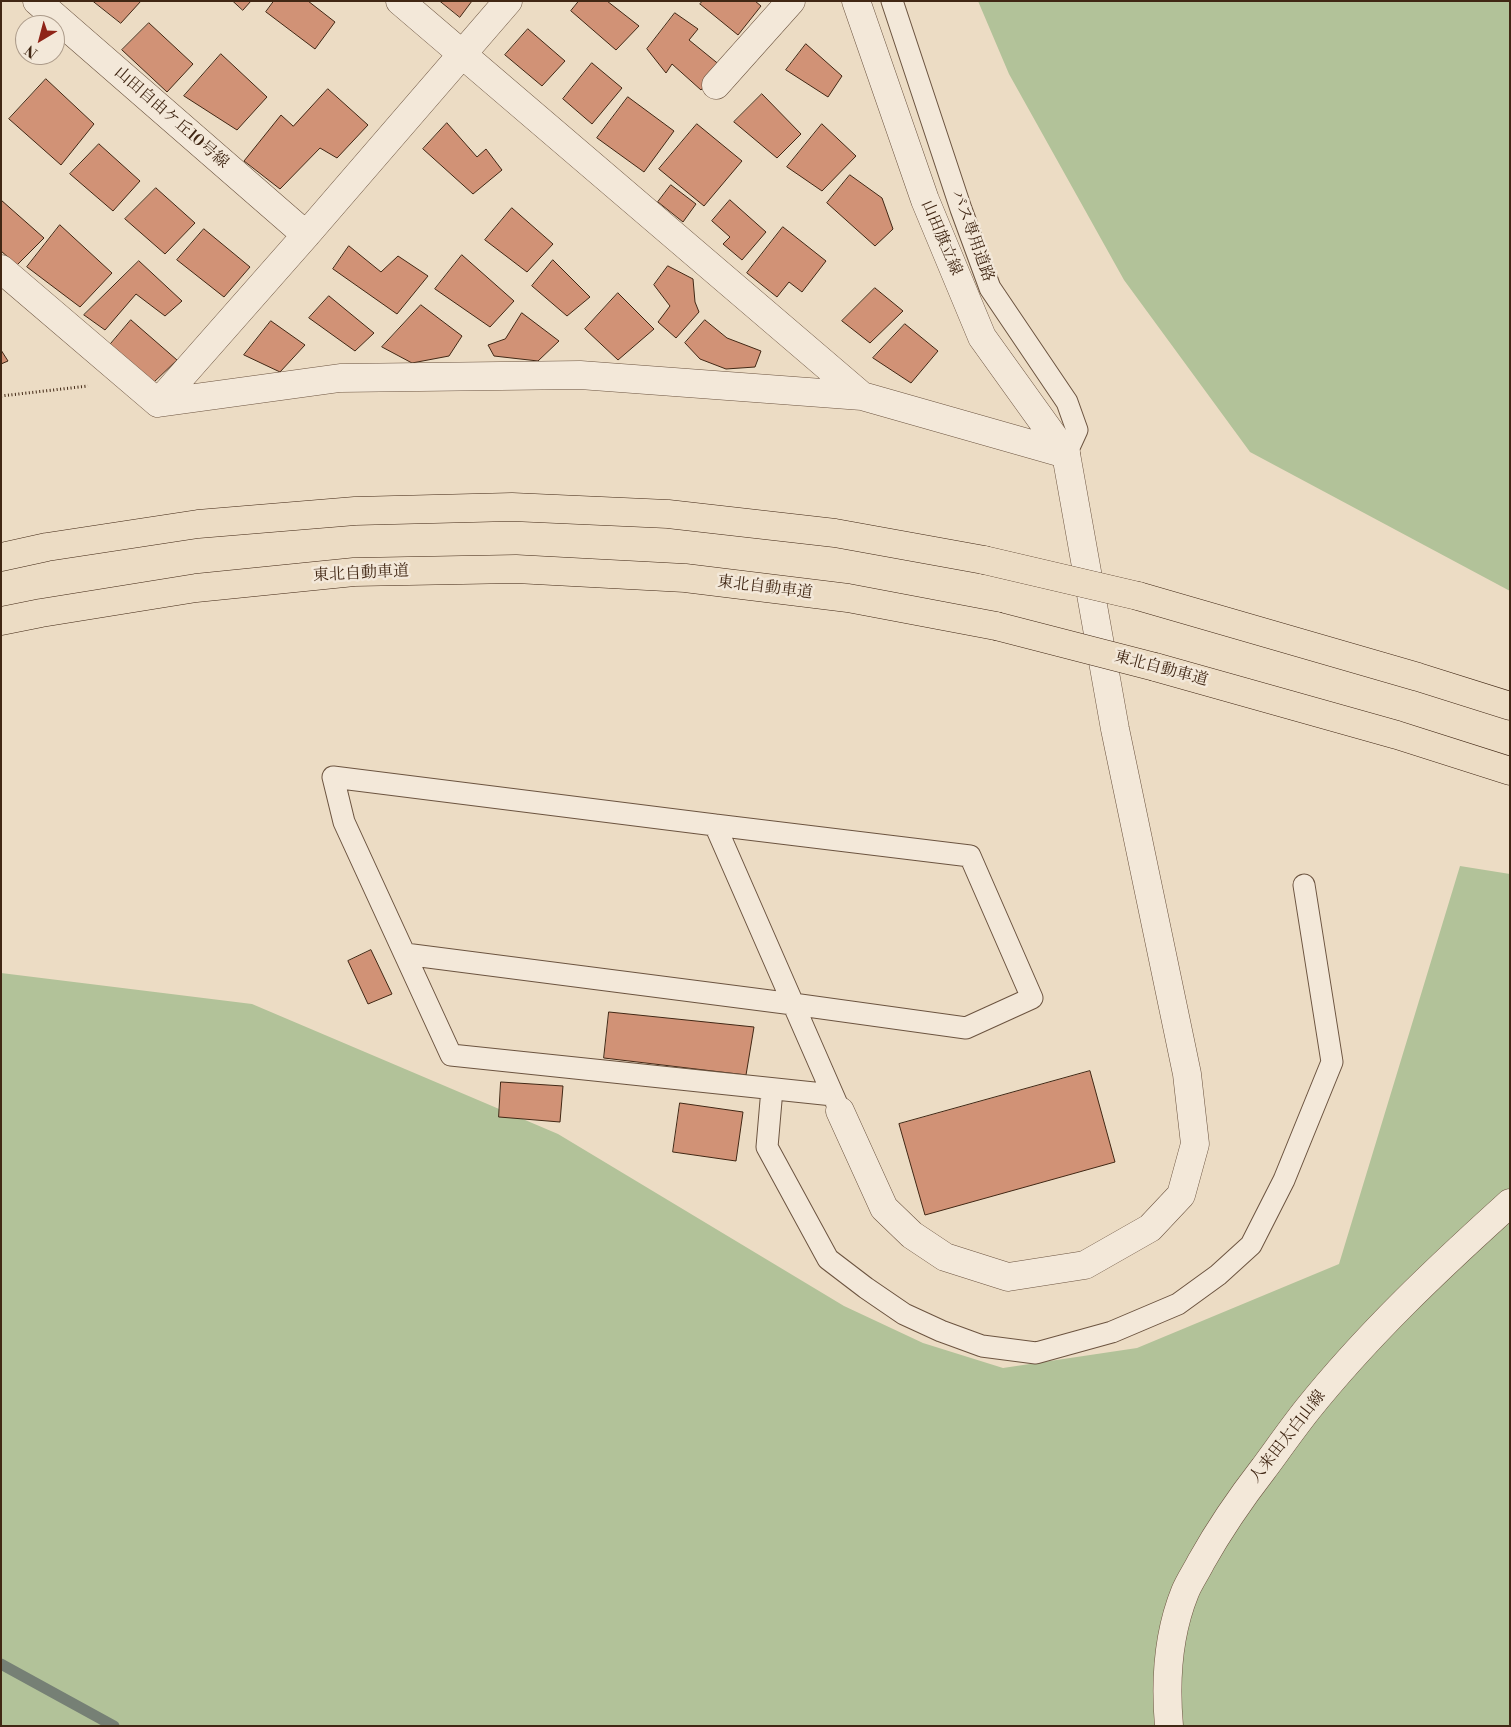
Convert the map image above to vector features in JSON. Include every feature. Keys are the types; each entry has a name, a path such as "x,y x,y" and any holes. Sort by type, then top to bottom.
{"highway":[{"path":"1,557 46,547 198,524 355,511 512,507 668,514 835,533 984,560 1138,596 1418,677 1510,706"},
{"name":"東北自動車道","path":"1,621 196,588 354,572 516,569 685,578 848,598 996,626 1155,667 1397,735 1510,771"}],"street":[{"name":"山田自由ケ丘10号線","path":"37,1 306,235"},
{"path":"400,1 862,396"},
{"path":"158,403 508,1"},
{"path":"716,86 791,1"},
{"name":"山田旗立線","path":"856,1 925,200 982,337 1066,454"},
{"path":"1,269 158,403 340,378 580,375 862,396 1066,454 1115,729 1187,1074 1194,1144 1182,1194 1150,1228 1085,1265 1008,1277 945,1257 912,1235 884,1208 836,1103"},
{"name":"人来田太白山線","path":"1169,1726 1166,1698 1168,1669 1175,1625 1185,1591 1220,1528 1307,1410 1352,1359 1400,1306 1451,1256 1510,1203"}],"lane":[{"name":"バス専用道路","path":"892,1 961,209 990,288 1067,402 1077,430 1066,454"},
{"path":"405,954 966,1028 1032,998 970,856 333,777 344,822 451,1055 772,1089 836,1103"},
{"path":"715,825 836,1103"},
{"path":"772,1089 768,1147 828,1259 866,1288 904,1314 941,1331 982,1346 1036,1353 1112,1332 1178,1304 1218,1274 1251,1245 1284,1180 1332,1062 1304,886"}],"path":[{"path":"1,396 132,381"}],"green space":[{"path":"978,1 1510,1 1510,591 1250,452 1124,280 1009,74"},
{"path":"1460,866 1510,874 1510,1726 1,1726 1,973 252,1004 558,1134 844,1306 923,1343 1003,1368 1137,1348 1339,1264"}],"building":[{"path":"93,1 141,1 121,23"},
{"path":"233,1 251,1 243,10"},
{"path":"274,1 308,1 335,22 315,49 266,12"},
{"path":"440,1 472,1 460,17"},
{"path":"579,1 607,1 639,26 616,50 571,11"},
{"path":"703,1 755,1 761,6 738,35 700,4"},
{"path":"675,13 698,29 689,40 721,66 701,90 672,64 666,73 647,49"},
{"path":"149,23 193,64 167,92 122,50"},
{"path":"528,29 565,61 542,86 505,55"},
{"path":"806,44 842,76 828,97 786,70"},
{"path":"221,54 267,97 237,130 184,96"},
{"path":"592,63 622,88 592,124 563,99"},
{"path":"46,79 94,124 61,165 9,119"},
{"path":"328,89 368,125 337,158 320,148 280,189 244,161 281,115 293,126"},
{"path":"762,94 801,134 777,158 734,122"},
{"path":"628,97 674,131 644,172 597,138"},
{"path":"447,123 477,157 486,149 502,170 473,194 423,149"},
{"path":"697,124 742,161 704,206 659,169"},
{"path":"822,124 856,156 822,191 787,167"},
{"path":"99,144 140,181 113,211 70,174"},
{"path":"850,175 882,198 893,229 875,246 827,203"},
{"path":"671,185 696,204 683,222 658,202"},
{"path":"156,188 195,223 165,254 125,219"},
{"path":"1,200 44,238 17,265 1,251"},
{"path":"730,200 766,232 742,260 723,244 730,237 712,221"},
{"path":"512,208 553,244 527,272 485,240"},
{"path":"60,225 112,273 80,307 27,267"},
{"path":"783,227 826,261 802,292 789,282 777,297 747,273"},
{"path":"204,229 250,267 224,297 177,260"},
{"path":"349,246 381,272 398,256 428,276 397,314 333,269"},
{"path":"462,255 514,301 490,327 435,289"},
{"path":"553,260 590,297 567,316 532,286"},
{"path":"139,261 182,301 165,316 136,294 105,330 84,315"},
{"path":"668,266 693,279 695,302 699,312 676,338 658,322 670,306 654,285"},
{"path":"875,288 903,311 870,343 842,321"},
{"path":"618,293 654,329 618,360 585,329"},
{"path":"329,296 374,333 355,351 309,318"},
{"path":"421,305 462,336 449,356 412,363 382,347"},
{"path":"522,313 559,341 538,361 494,356 488,345 505,339"},
{"path":"131,320 177,360 153,383 109,346"},
{"path":"705,320 727,338 761,351 755,367 726,369 700,359 685,343"},
{"path":"271,321 305,345 280,372 244,355"},
{"path":"905,324 938,351 911,383 873,358"},
{"path":"1,350 8,361 1,364"},
{"path":"371,950 392,994 368,1004 348,961"},
{"path":"609,1012 754,1027 746,1075 604,1058"},
{"path":"1090,1071 1115,1162 925,1215 899,1124"},
{"path":"501,1082 563,1086 560,1122 499,1117"},
{"path":"680,1103 743,1112 736,1161 673,1152"}],"waterway":[{"path":"1,1664 114,1726"}]}
